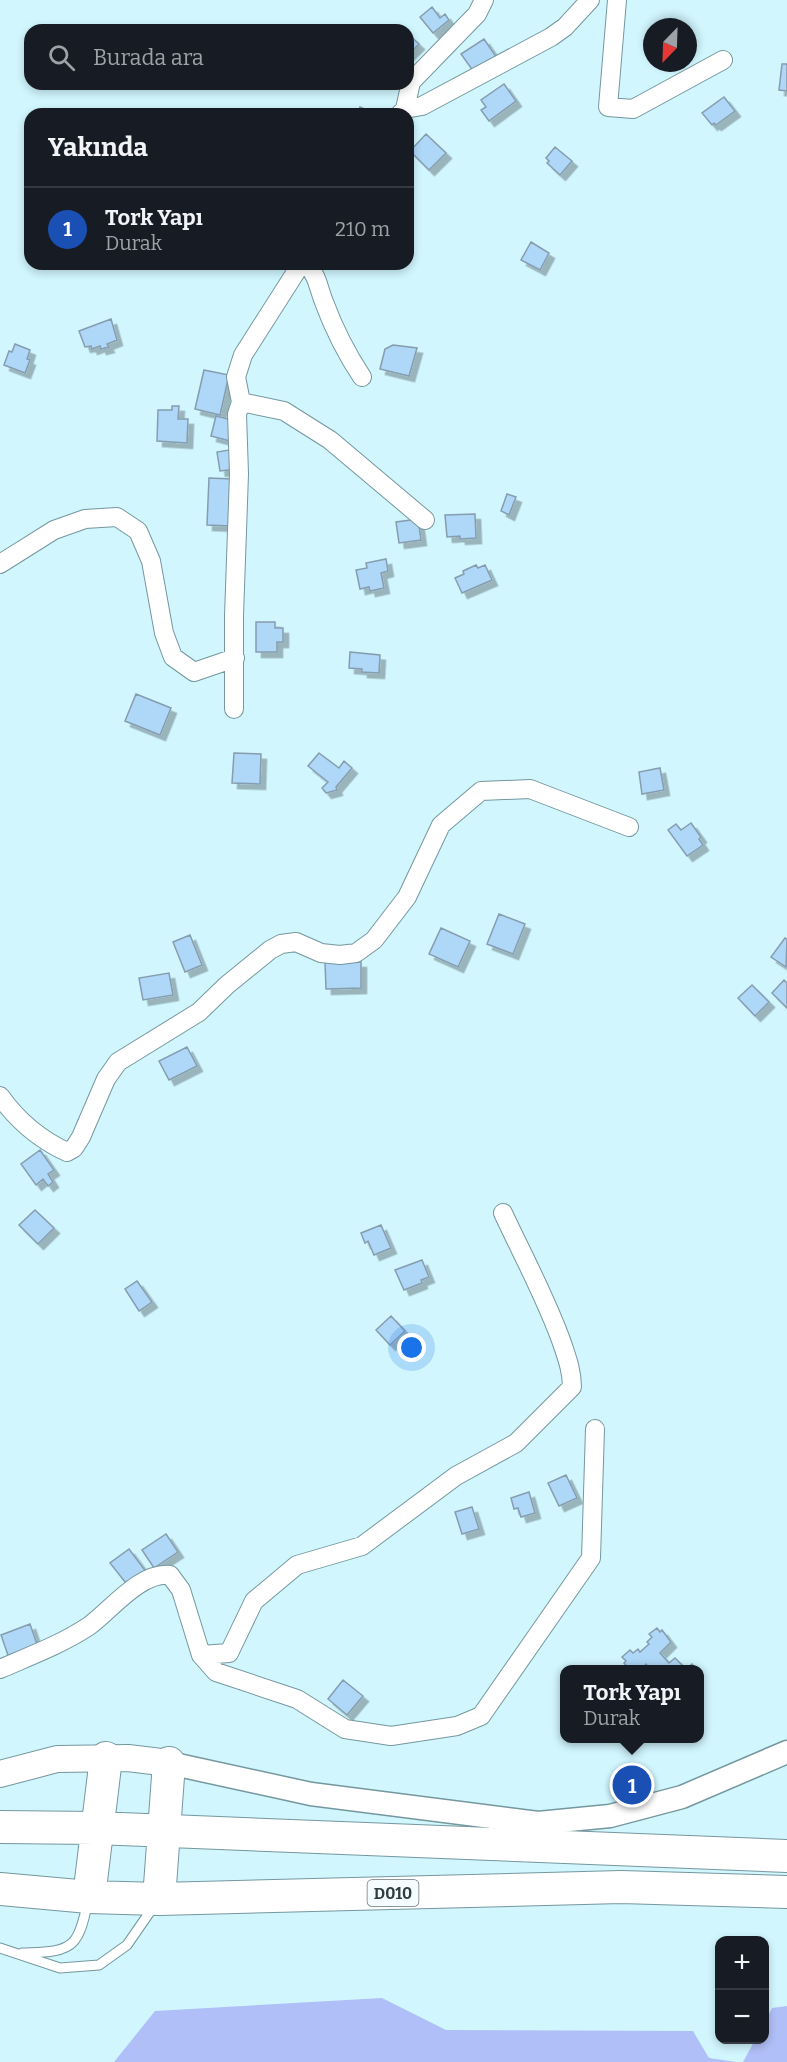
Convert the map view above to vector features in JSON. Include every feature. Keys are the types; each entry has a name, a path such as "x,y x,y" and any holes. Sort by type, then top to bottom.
{"highway":[{"path":"89,1897 106,1758"},
{"path":"159,1899 169,1763"},
{"path":"0,1827 96,1828 787,1856"},
{"name":"D010","path":"0,1889 89,1897 159,1899 621,1887 787,1893"}],"main road":[{"path":"0,1774 57,1759 147,1759 169,1763"}],"street":[{"path":"414,79 477,14 484,0"},
{"path":"414,108 422,106 551,37 565,27 590,0"},
{"path":"617,0 608,107 633,110 723,60"},
{"path":"403,108 409,90"},
{"path":"234,709 234,616 239,474 237,414 241,402 236,377 243,355 297,270"},
{"path":"312,270 316,274 323,300 345,352 362,377"},
{"path":"241,402 284,411 330,440 425,520"},
{"path":"0,564 54,530 85,519 117,517 138,531 151,561 164,633 173,657 194,672 235,658"},
{"path":"0,1096 6,1105 46,1142 67,1152 75,1148 106,1079 118,1062 199,1012 227,985 270,950 281,944 296,942 321,953 340,955 356,953 374,940 407,897 441,825 481,791 530,789 629,827"},
{"path":"201,1655 229,1653 254,1601 297,1565 362,1546 456,1476 516,1443 572,1387 572,1373 549,1306 503,1213"},
{"path":"0,1669 55,1645 89,1626 132,1589 159,1574 170,1575 181,1590 201,1655 216,1672 297,1699 345,1729 391,1736 457,1726 481,1716 591,1558 595,1429"},
{"path":"169,1763 311,1794 538,1823 610,1816 682,1797 787,1752"}],"lane":[{"path":"19,1953 61,1949 73,1942 80,1931 89,1897"},
{"path":"0,1948 60,1968 99,1965 127,1945 159,1899"}],"water":[{"path":"382,1998 446,2030 693,2031 709,2058 736,2062 114,2062 155,2011"},
{"path":"787,2006 787,2062 743,2062 753,2044 769,2044 769,2014 772,2008"}],"building":[{"path":"432,7 440,18 445,14 449,20 433,33 420,17"},
{"path":"414,39 419,44 414,49"},
{"path":"484,39 497,58 476,75 461,54"},
{"path":"782,64 787,64 787,91 779,90"},
{"path":"504,84 516,101 489,121 481,110 486,107 481,100"},
{"path":"724,97 735,111 716,125 714,123 712,125 702,113"},
{"path":"426,134 446,153 429,170 414,155 414,147"},
{"path":"555,147 572,161 560,175 547,163 549,161 546,158"},
{"path":"531,242 549,253 540,270 521,260"},
{"path":"111,319 117,340 107,344 109,347 101,349 100,346 92,349 91,346 85,347 79,331"},
{"path":"15,344 30,350 27,359 30,360 25,373 4,365 9,351 12,352"},
{"path":"393,345 417,348 409,376 380,369 385,349"},
{"path":"204,370 229,375 220,415 195,409"},
{"path":"172,406 179,406 178,419 188,419 187,443 157,441 158,410 172,410"},
{"path":"216,416 232,420 230,441 211,436"},
{"path":"235,449 237,469 220,471 217,452"},
{"path":"209,478 233,479 231,526 207,525"},
{"path":"507,494 516,497 509,515 501,511"},
{"path":"475,514 476,538 447,537 445,515"},
{"path":"418,519 421,540 399,543 396,522"},
{"path":"386,559 388,571 381,573 384,588 370,591 369,587 360,589 356,570 367,568 366,563"},
{"path":"476,565 478,568 485,565 492,580 462,593 455,578"},
{"path":"256,622 275,622 275,628 283,628 283,642 277,642 277,652 256,652"},
{"path":"350,652 380,655 379,673 362,672 362,669 349,668"},
{"path":"136,694 171,708 160,735 125,721"},
{"path":"234,753 261,754 260,784 232,783"},
{"path":"319,753 339,768 344,761 352,768 336,787 337,790 326,793 322,788 328,782 308,766"},
{"path":"660,768 664,790 642,794 639,772"},
{"path":"691,823 701,837 699,839 703,845 687,856 668,830 676,824 681,830"},
{"path":"499,914 525,924 513,954 487,944"},
{"path":"441,928 470,941 458,967 429,954"},
{"path":"190,935 202,965 185,972 173,942"},
{"path":"785,938 787,939 786,967 771,957"},
{"path":"325,962 361,962 361,988 326,989"},
{"path":"169,973 173,995 143,1000 139,978"},
{"path":"784,980 787,983 787,1008 772,993"},
{"path":"752,985 769,1002 755,1016 738,998"},
{"path":"187,1047 197,1066 169,1080 159,1061"},
{"path":"40,1150 54,1170 48,1174 53,1182 48,1186 43,1179 36,1185 21,1164"},
{"path":"35,1210 54,1228 38,1244 19,1225"},
{"path":"381,1225 391,1248 374,1255 368,1241 365,1243 361,1233"},
{"path":"422,1260 429,1277 421,1280 422,1283 404,1290 395,1270"},
{"path":"137,1281 152,1302 139,1311 125,1289"},
{"path":"391,1316 405,1331 390,1345 376,1330"},
{"path":"566,1475 577,1498 559,1506 548,1483"},
{"path":"529,1492 535,1513 521,1517 518,1508 514,1509 511,1498"},
{"path":"472,1507 479,1529 462,1534 455,1512"},
{"path":"166,1534 178,1552 154,1568 142,1550"},
{"path":"129,1549 147,1573 129,1587 110,1563"},
{"path":"30,1624 39,1650 10,1661 1,1635"},
{"path":"657,1628 660,1632 662,1630 671,1642 660,1653 669,1663 675,1658 682,1665 626,1665 624,1663 626,1661 622,1657 630,1650 633,1653 638,1649 640,1652 649,1644 647,1642 652,1637 649,1634"},
{"path":"343,1680 363,1696 347,1715 328,1699"}],"place":[{"name":"Tork Yapı","path":"632,1785"}]}
